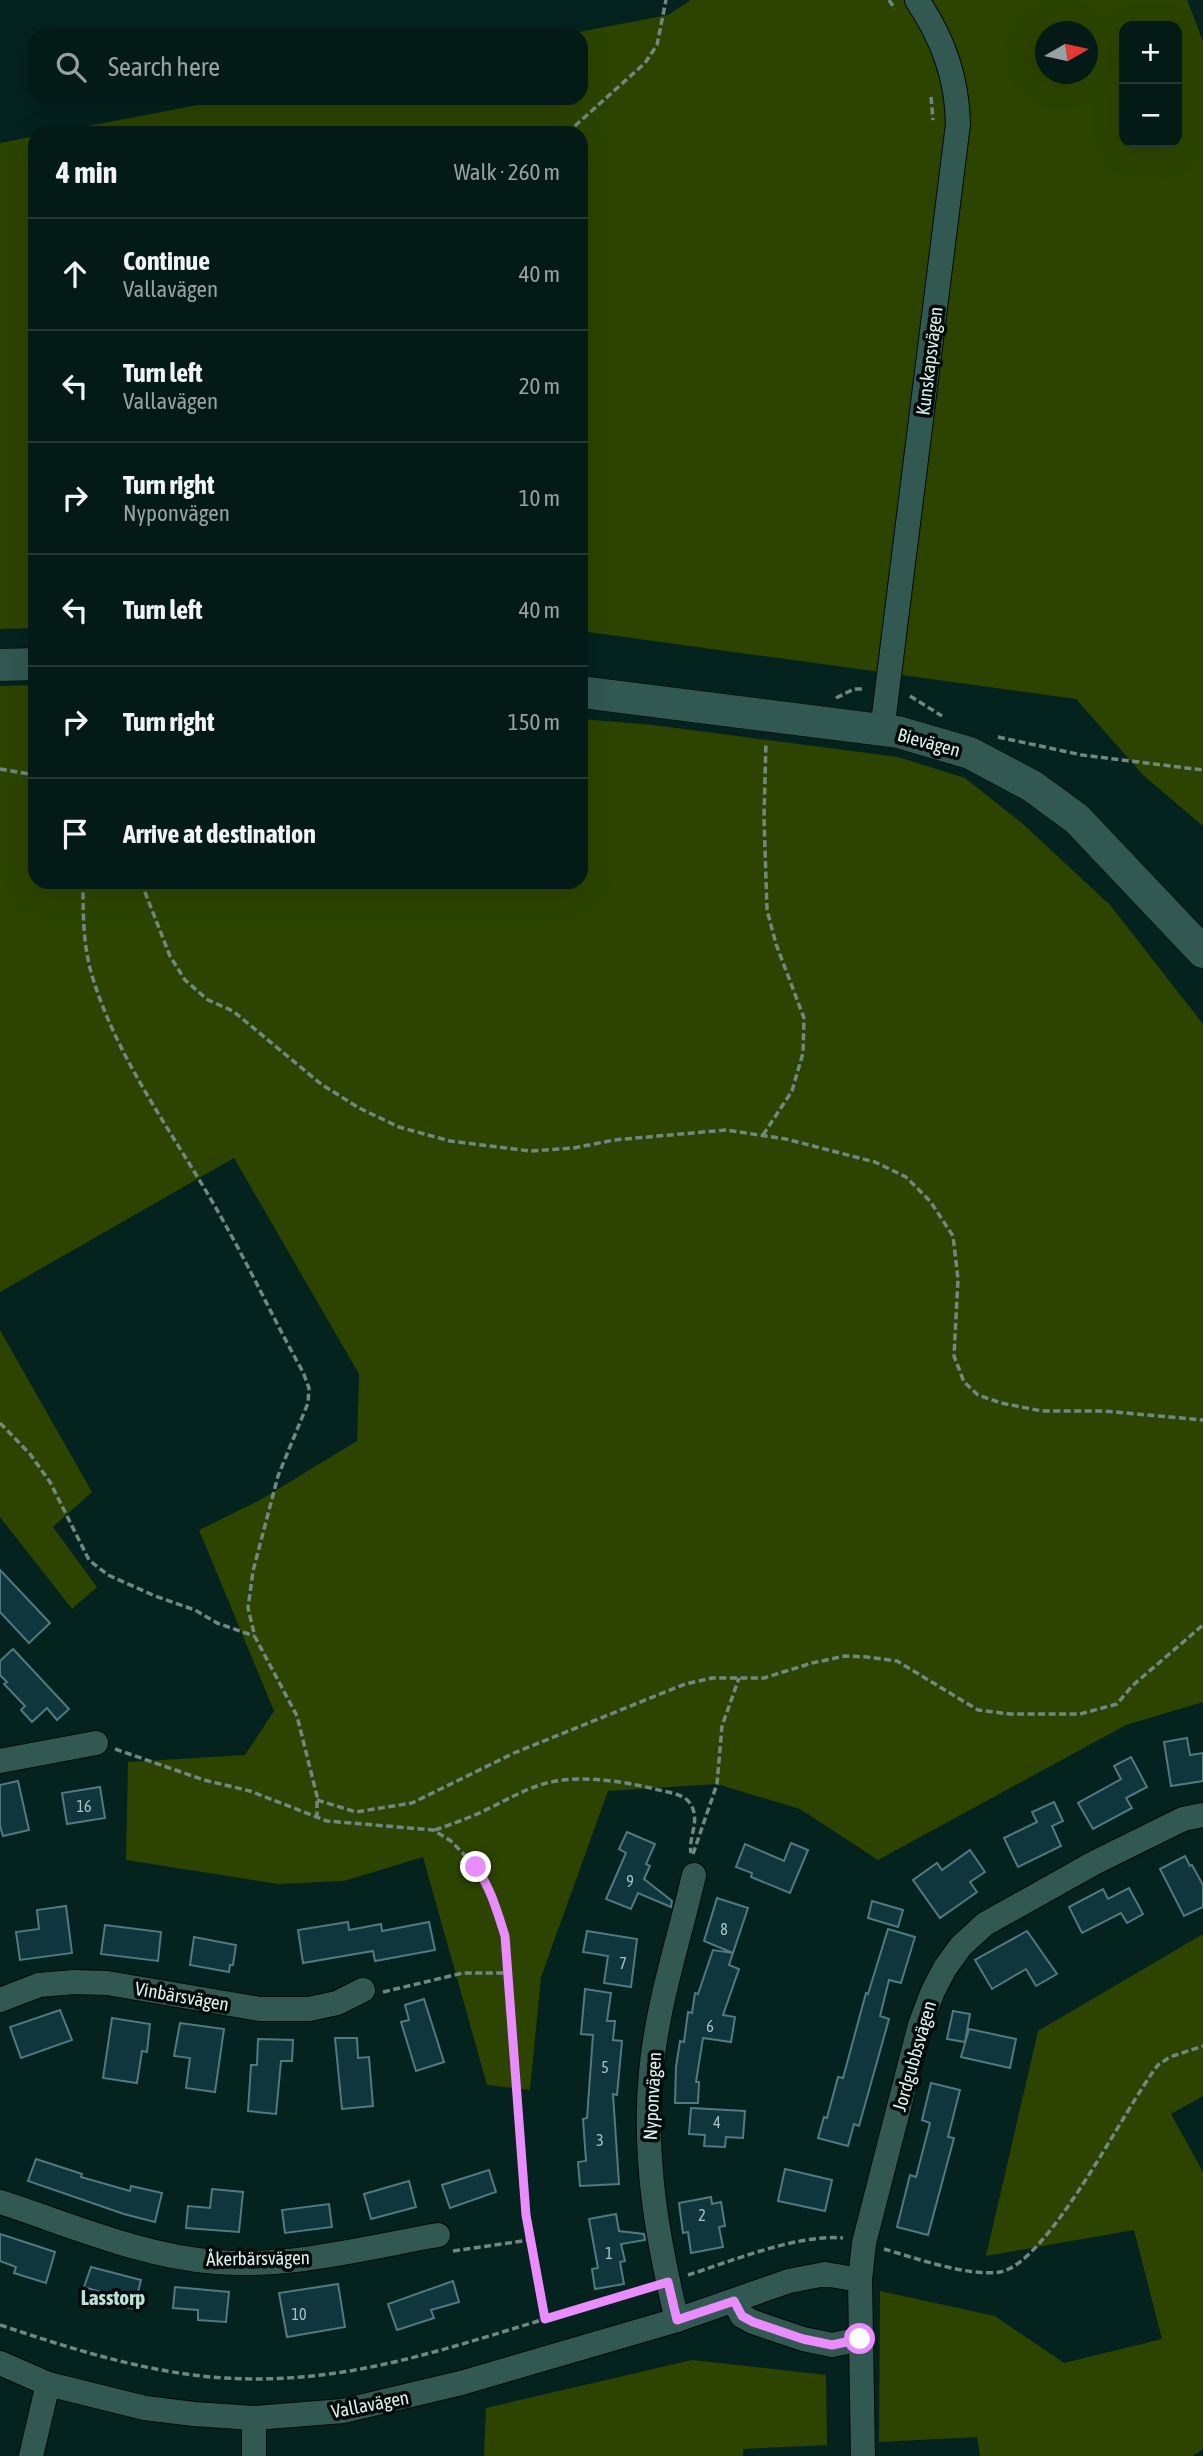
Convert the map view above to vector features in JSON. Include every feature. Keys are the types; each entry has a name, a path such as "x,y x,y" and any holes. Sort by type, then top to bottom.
{"street":[{"name":"Kunskapsvägen","path":"882,731 958,124 958,104 950,66 935,30 909,9"},
{"path":"0,664 28,664"},
{"name":"Bievägen","path":"588,693 882,731 920,737 970,753 1032,786 1077,820 1203,952"},
{"path":"0,1761 96,1743"},
{"name":"Jordgubbsvägen","path":"863,2456 860,2280 864,2243 920,2025 945,1968 961,1946 985,1924 1094,1863 1183,1818 1203,1815"},
{"name":"Nyponvägen","path":"677,2320 653,2206 648,2118 651,2070 671,1962 693,1866"},
{"name":"Vinbärsvägen","path":"0,2000 39,1985 74,1982 107,1983 260,2009 309,2009 337,2003 363,1990"},
{"name":"Åkerbärsvägen","path":"0,2202 142,2248 217,2262 283,2262 316,2258 438,2235"},
{"name":"Vallavägen","path":"0,2363 48,2384 145,2407 194,2414 254,2418 343,2412 398,2400 677,2320 789,2281 825,2274 860,2280"},
{"path":"734,2301 742,2316 803,2339 832,2345 860,2339"},
{"path":"31,2456 48,2384"},
{"path":"254,2418 254,2456"}],"path":[{"path":"575,126 645,63 657,45 666,0"},
{"path":"889,0 909,9"},
{"path":"930,91 933,129"},
{"path":"864,679 862,688 917,699 950,722"},
{"path":"763,1136 792,1091 803,1053 804,1018 776,944 767,910 764,817 767,716"},
{"path":"997,737 1082,755 1203,770"},
{"path":"0,769 28,774"},
{"path":"83,889 83,923 90,971 109,1021 173,1140 225,1224 309,1388 306,1411 278,1476 253,1571 248,1608 255,1637 297,1716 317,1800 317,1818"},
{"path":"144,889 170,956 185,980 208,1000 233,1012 321,1084 359,1108 399,1127 450,1141 530,1151 726,1130 786,1139 875,1162 906,1177 930,1201 953,1237 958,1279 954,1356 964,1382 978,1395 1001,1404 1042,1411 1104,1411 1203,1420"},
{"path":"0,1423 30,1454 50,1482 89,1560 108,1575 255,1637"},
{"path":"317,1800 356,1812 412,1803 514,1753 685,1684 712,1678 764,1678 845,1656 897,1661 978,1710 1010,1714 1080,1714 1117,1704 1132,1686 1203,1625"},
{"path":"693,1866 717,1784 722,1726 739,1678"},
{"path":"96,1743 195,1777 250,1790 317,1818 346,1824 433,1830 545,1784 575,1780 642,1786 688,1800 695,1817 690,1848 693,1866"},
{"path":"433,1830 464,1852 486,1882 505,1936 522,2171 530,2241 545,2319"},
{"path":"363,1990 385,1992 463,1973 508,1973"},
{"path":"0,2325 128,2364 202,2376 308,2377 388,2365 668,2282 746,2256 811,2240 836,2237 969,2271 992,2273 1010,2269 1032,2250 1064,2212 1158,2065 1170,2057 1203,2046"},
{"path":"438,2235 441,2246 450,2252 530,2241"}],"green space":[{"path":"691,0 1187,0 1203,41 1203,826 1143,775 1076,699 588,632 588,126 88,126 198,105 588,105 588,30 668,15"},
{"path":"28,137 28,628 0,629 0,143"},
{"path":"28,685 28,889 588,889 588,720 653,725 898,757 965,778 1023,824 1110,905 1203,1024 1203,1702 1126,1725 878,1860 800,1809 717,1784 608,1791 541,1977 530,2090 487,2085 423,1857 344,1881 278,1884 126,1860 128,1762 245,1755 274,1711 199,1530 260,1500 357,1441 359,1374 234,1158 0,1292 0,686"},
{"path":"0,1330 92,1492 53,1527 97,1587 72,1609 0,1517"},
{"path":"1203,1934 1203,2096 1171,2114 1203,2172 1203,2449 1193,2456 980,2456 977,2437 879,2442 880,2291 995,2316 1064,2363 1162,2339 1134,2230 986,2256 1038,2031"},
{"path":"692,2360 826,2375 827,2445 743,2449 743,2456 484,2456 486,2408"}],"building":[{"path":"0,1570 50,1623 29,1643 0,1612"},
{"path":"13,1649 69,1709 57,1720 47,1708 32,1722 21,1710 25,1706 4,1684 7,1682 0,1675 0,1661"},
{"path":"1187,1738 1190,1755 1203,1753 1203,1781 1171,1786 1164,1742"},
{"path":"1131,1757 1147,1787 1126,1798 1132,1808 1093,1829 1078,1803 1121,1779 1114,1766"},
{"path":"18,1781 29,1830 3,1836 0,1826 0,1785"},
{"path":"100,1787 105,1818 67,1824 62,1793"},
{"path":"1054,1802 1063,1821 1052,1826 1061,1846 1018,1867 1004,1838 1037,1822 1032,1812"},
{"path":"627,1832 655,1844 646,1864 650,1866 644,1879 672,1901 671,1907 638,1893 631,1909 606,1899 626,1853 619,1849"},
{"path":"791,1843 808,1850 790,1893 751,1877 752,1873 736,1867 745,1844 784,1861"},
{"path":"970,1850 985,1872 970,1882 977,1892 940,1918 913,1880 937,1863 942,1870"},
{"path":"1185,1856 1203,1885 1203,1907 1184,1916 1160,1869"},
{"path":"1129,1888 1143,1914 1127,1923 1121,1913 1082,1933 1069,1907 1103,1889 1108,1899"},
{"path":"717,1898 748,1908 733,1953 704,1941"},
{"path":"872,1901 903,1910 898,1927 868,1918"},
{"path":"66,1906 72,1953 20,1960 16,1932 39,1929 37,1910"},
{"path":"348,1922 349,1930 381,1924 382,1931 429,1922 435,1950 375,1961 373,1951 303,1963 298,1930"},
{"path":"105,1925 161,1932 158,1961 101,1954"},
{"path":"888,1929 915,1937 901,1983 889,1980 880,2016 889,2019 859,2126 854,2124 848,2146 818,2138 824,2117 827,2118 838,2077 843,2078 866,1993 868,1994"},
{"path":"587,1931 637,1939 631,1987 604,1983 608,1956 583,1952"},
{"path":"1027,1931 1057,1974 1036,1986 1026,1969 992,1989 975,1960"},
{"path":"194,1937 236,1945 233,1965 230,1965 229,1972 190,1965"},
{"path":"713,1950 733,1953 729,1965 739,1969 723,2015 735,2017 731,2042 703,2038 696,2082 699,2082 698,2103 675,2103 680,2041 684,2042 688,2012 692,2013 695,1993 698,1994"},
{"path":"585,1989 611,1993 607,2021 615,2021 613,2040 622,2041 617,2095 613,2094 619,2184 580,2186 578,2162 586,2161 583,2119 587,2118 593,2035 581,2034"},
{"path":"424,1999 444,2062 416,2071 401,2022 409,2020 405,2005"},
{"path":"60,2010 72,2040 21,2058 10,2027"},
{"path":"953,2011 970,2014 965,2042 947,2039"},
{"path":"112,2018 150,2024 147,2052 142,2051 137,2083 103,2078"},
{"path":"180,2023 224,2029 215,2092 186,2088 190,2058 174,2056"},
{"path":"969,2029 1016,2039 1010,2068 961,2057"},
{"path":"335,2038 357,2038 358,2058 369,2057 373,2106 342,2109"},
{"path":"258,2039 293,2040 292,2061 281,2061 276,2114 248,2111 251,2065 257,2065"},
{"path":"931,2083 960,2090 948,2137 954,2138 928,2235 897,2227 910,2175 916,2177 930,2123 922,2120"},
{"path":"691,2108 745,2111 743,2138 726,2137 725,2147 704,2146 705,2135 689,2134"},
{"path":"36,2159 82,2174 81,2177 130,2191 131,2186 162,2193 155,2222 28,2181"},
{"path":"785,2169 832,2180 825,2211 778,2201"},
{"path":"489,2170 496,2192 450,2208 442,2185"},
{"path":"409,2181 416,2207 371,2219 364,2194"},
{"path":"212,2189 243,2192 239,2232 186,2228 188,2206 210,2208"},
{"path":"711,2197 712,2204 721,2202 725,2226 719,2227 723,2247 691,2253 688,2232 683,2233 679,2203"},
{"path":"329,2204 332,2227 285,2233 282,2210"},
{"path":"616,2214 619,2231 644,2234 645,2240 621,2244 625,2261 620,2262 624,2284 595,2289 592,2269 598,2268 589,2219"},
{"path":"0,2234 55,2252 46,2283 14,2273 16,2267 0,2261"},
{"path":"91,2267 141,2280 134,2309 105,2302 107,2294 84,2287"},
{"path":"453,2281 459,2302 431,2310 434,2318 397,2330 388,2304"},
{"path":"338,2284 345,2327 287,2337 279,2293"},
{"path":"175,2287 229,2292 226,2322 198,2320 198,2310 173,2308"}],"district":[{"name":"Lasstorp","path":"113,2298"}],"route":[{"path":"476,1867 493,1899 507,1948 526,2215 545,2319 668,2282 677,2320 734,2301 742,2316 803,2339 832,2345 860,2339"}]}
